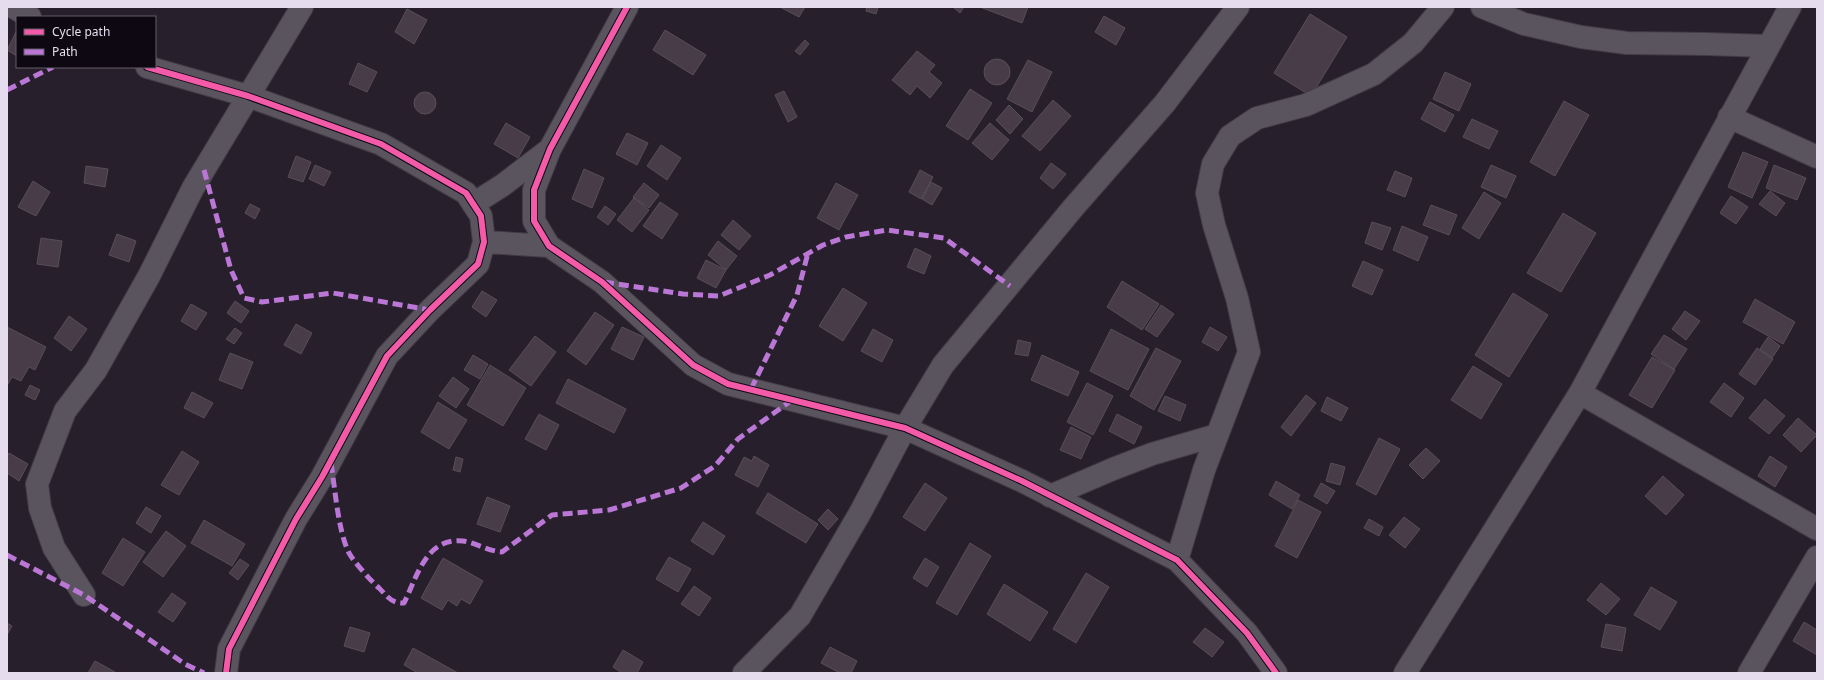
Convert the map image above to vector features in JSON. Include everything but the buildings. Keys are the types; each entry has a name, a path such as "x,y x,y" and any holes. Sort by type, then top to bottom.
{"street":[{"path":"84,596 54,548 40,508 37,484 64,411 96,370 149,276 193,188 302,7"},
{"path":"627,7 550,149 534,190 534,221 549,246 602,282 694,365 728,384 905,428 988,465 1177,560 1247,633 1276,673"},
{"path":"744,673 800,616 860,513 905,428 943,365 1073,208 1165,104 1238,7"},
{"path":"1177,560 1204,470 1249,352 1237,298 1214,225 1207,193 1213,164 1230,136 1257,118 1306,105 1374,74 1413,43 1443,7"},
{"path":"1482,7 1524,24 1581,37 1627,43 1767,46"},
{"path":"1405,673 1580,393 1767,46 1790,7"},
{"path":"150,68 248,96 381,144 466,193 480,216 484,242 478,264 430,310 387,356 325,472 296,519 229,649 226,673"},
{"path":"1729,117 1817,157"},
{"path":"473,204 503,185 550,149"},
{"path":"484,242 549,246"},
{"path":"1580,393 1817,529"},
{"path":"1050,496 1113,468 1217,435"},
{"path":"1749,673 1817,557"}],"marked path":[{"path":"7,90 51,68"},
{"path":"204,170 231,270 244,298 262,302 333,293 430,310"},
{"path":"604,282 683,294 719,296 770,275 823,245 846,237 887,230 944,238 1010,286"},
{"path":"751,389 797,295 808,253"},
{"path":"331,463 342,533 349,553 387,597 393,601 404,603 424,561 440,545 450,541 463,541 502,552 552,515 609,510 681,488 715,466 738,439 792,400"},
{"path":"7,555 84,595 185,664 204,673"}],"cycle path":[{"path":"627,7 550,149 534,190 534,221 549,246 602,282 693,365 728,384 905,428 1022,481 1177,560 1247,633 1276,673"},
{"path":"150,68 248,96 381,144 466,193 481,216 484,242 478,264 430,310 387,356 322,477 296,519 229,649 226,673"}]}
